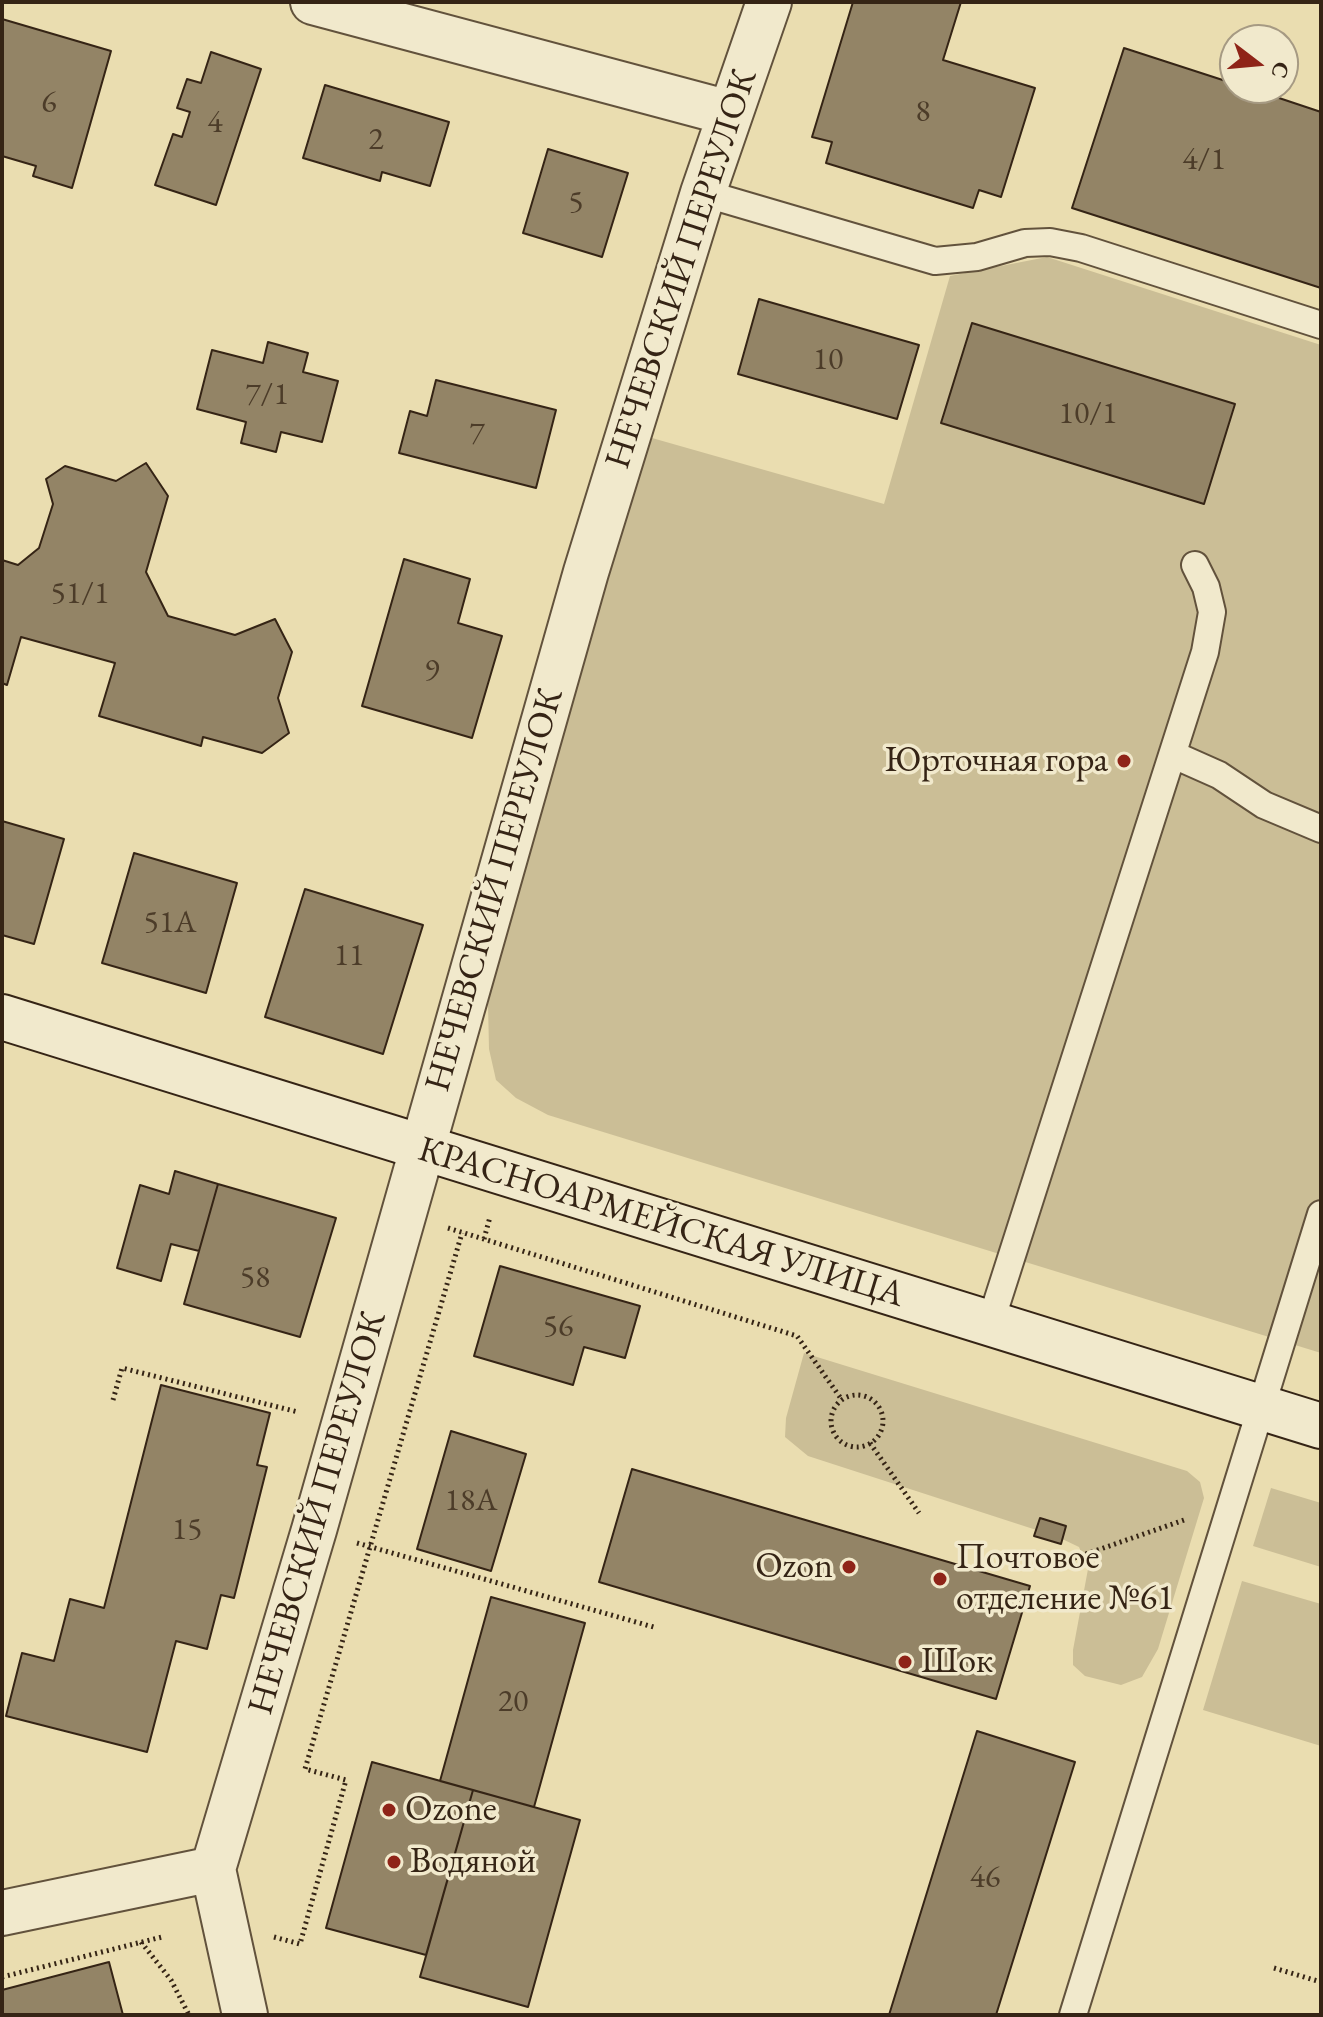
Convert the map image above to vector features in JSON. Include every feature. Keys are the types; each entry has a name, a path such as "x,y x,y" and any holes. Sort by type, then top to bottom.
{"street":[{"path":"313,2 729,113"},
{"name":"НЕЧЕВСКИЙ ПЕРЕУЛОК","path":"245,2015 213,1869 314,1530 586,572 703,193 769,2"},
{"name":"КРАСНОАРМЕЙСКАЯ УЛИЦА","path":"2,1017 421,1150 1321,1426"},
{"path":"2,1913 213,1869"}],"lane":[{"path":"703,193 935,261 977,257 1025,243 1050,242 1081,248 1321,325"},
{"path":"990,1324 1205,652 1212,612 1206,587 1195,565"},
{"path":"1174,755 1219,775 1264,805 1321,829"},
{"path":"1073,2015 1321,1214"}],"path":[{"path":"484,1239 490,1217"},
{"path":"447,1228 797,1336 842,1400"},
{"path":"262,1933 300,1944 346,1780 305,1769 462,1233"},
{"path":"113,1400 122,1368 299,1412"},
{"path":"859,1395 874,1402 879,1409 882,1427 870,1443 851,1446 836,1438 830,1422 842,1400 859,1395"},
{"path":"870,1443 919,1513"},
{"path":"1063,1562 1233,1502"},
{"path":"314,1530 657,1628"},
{"path":"2,1977 162,1937"},
{"path":"141,1942 171,1980 189,2015"},
{"path":"1274,1968 1321,1982"}],"shaded area":[{"path":"1047,257 1321,345 1321,1353 548,1115 516,1098 496,1080 489,1049 488,1004 532,820 606,571 652,438 884,504 950,276"},
{"path":"804,1353 1187,1471 1200,1482 1204,1498 1158,1649 1142,1677 1121,1685 1085,1676 1073,1665 1088,1569 1079,1547 1058,1537 808,1456 785,1437 786,1418"},
{"path":"1271,1488 1321,1503 1321,1567 1253,1546"},
{"path":"1242,1581 1321,1604 1321,1746 1203,1710"}],"building":[{"path":"853,2 961,2 943,60 1035,88 1001,197 979,190 973,208 826,163 832,142 812,137"},
{"path":"2,19 111,51 72,188 33,176 36,166 2,156"},
{"path":"1124,48 1219,79 1219,104 1297,104 1321,112 1321,288 1072,208"},
{"path":"211,52 261,69 216,205 155,185 173,134 182,137 190,112 177,108 187,79 201,83"},
{"path":"325,85 449,122 430,186 382,172 380,181 303,158"},
{"path":"548,149 628,173 602,257 523,233"},
{"path":"759,299 919,345 897,419 738,374"},
{"path":"972,323 1235,404 1204,504 941,423"},
{"path":"268,342 308,353 303,372 338,381 322,442 281,432 276,452 241,443 246,422 197,409 212,350 263,363"},
{"path":"436,380 556,410 536,488 399,453 410,411 427,416"},
{"path":"146,463 168,496 146,572 168,616 235,635 275,619 292,652 278,698 289,733 262,753 203,737 201,746 99,716 115,663 21,637 7,685 2,683 2,560 18,565 39,548 53,504 46,479 65,466 116,481"},
{"path":"404,559 470,579 458,623 502,636 472,738 362,706"},
{"path":"2,821 64,839 34,944 2,935"},
{"path":"134,853 237,883 206,993 102,963"},
{"path":"305,889 423,925 383,1054 265,1017"},
{"path":"175,1171 218,1184 199,1251 171,1244 161,1281 117,1268 140,1185 169,1194"},
{"path":"218,1184 336,1218 300,1337 184,1304"},
{"path":"500,1266 640,1306 625,1358 584,1347 573,1385 474,1356"},
{"path":"161,1385 270,1413 257,1465 267,1467 234,1598 221,1595 207,1649 176,1641 147,1752 6,1716 22,1653 54,1661 70,1599 104,1608"},
{"path":"451,1431 526,1454 491,1571 417,1549"},
{"path":"632,1469 1030,1586 996,1699 599,1582"},
{"path":"1040,1518 1066,1526 1061,1544 1034,1536"},
{"path":"491,1597 585,1623 534,1807 440,1781"},
{"path":"977,1731 1075,1762 996,2015 889,2015"},
{"path":"372,1762 473,1790 426,1955 326,1928"},
{"path":"473,1790 580,1820 528,2007 420,1977"},
{"path":"109,1962 123,2015 2,2015 2,1990"}],"place":[{"name":"Юрточная гора","path":"1124,761"},
{"name":"Ozon","path":"849,1567"},
{"name":"Почтовое отделение №61","path":"940,1579"},
{"name":"Шок","path":"905,1662"},
{"name":"Ozone","path":"389,1810"},
{"name":"Водяной","path":"394,1862"}]}
